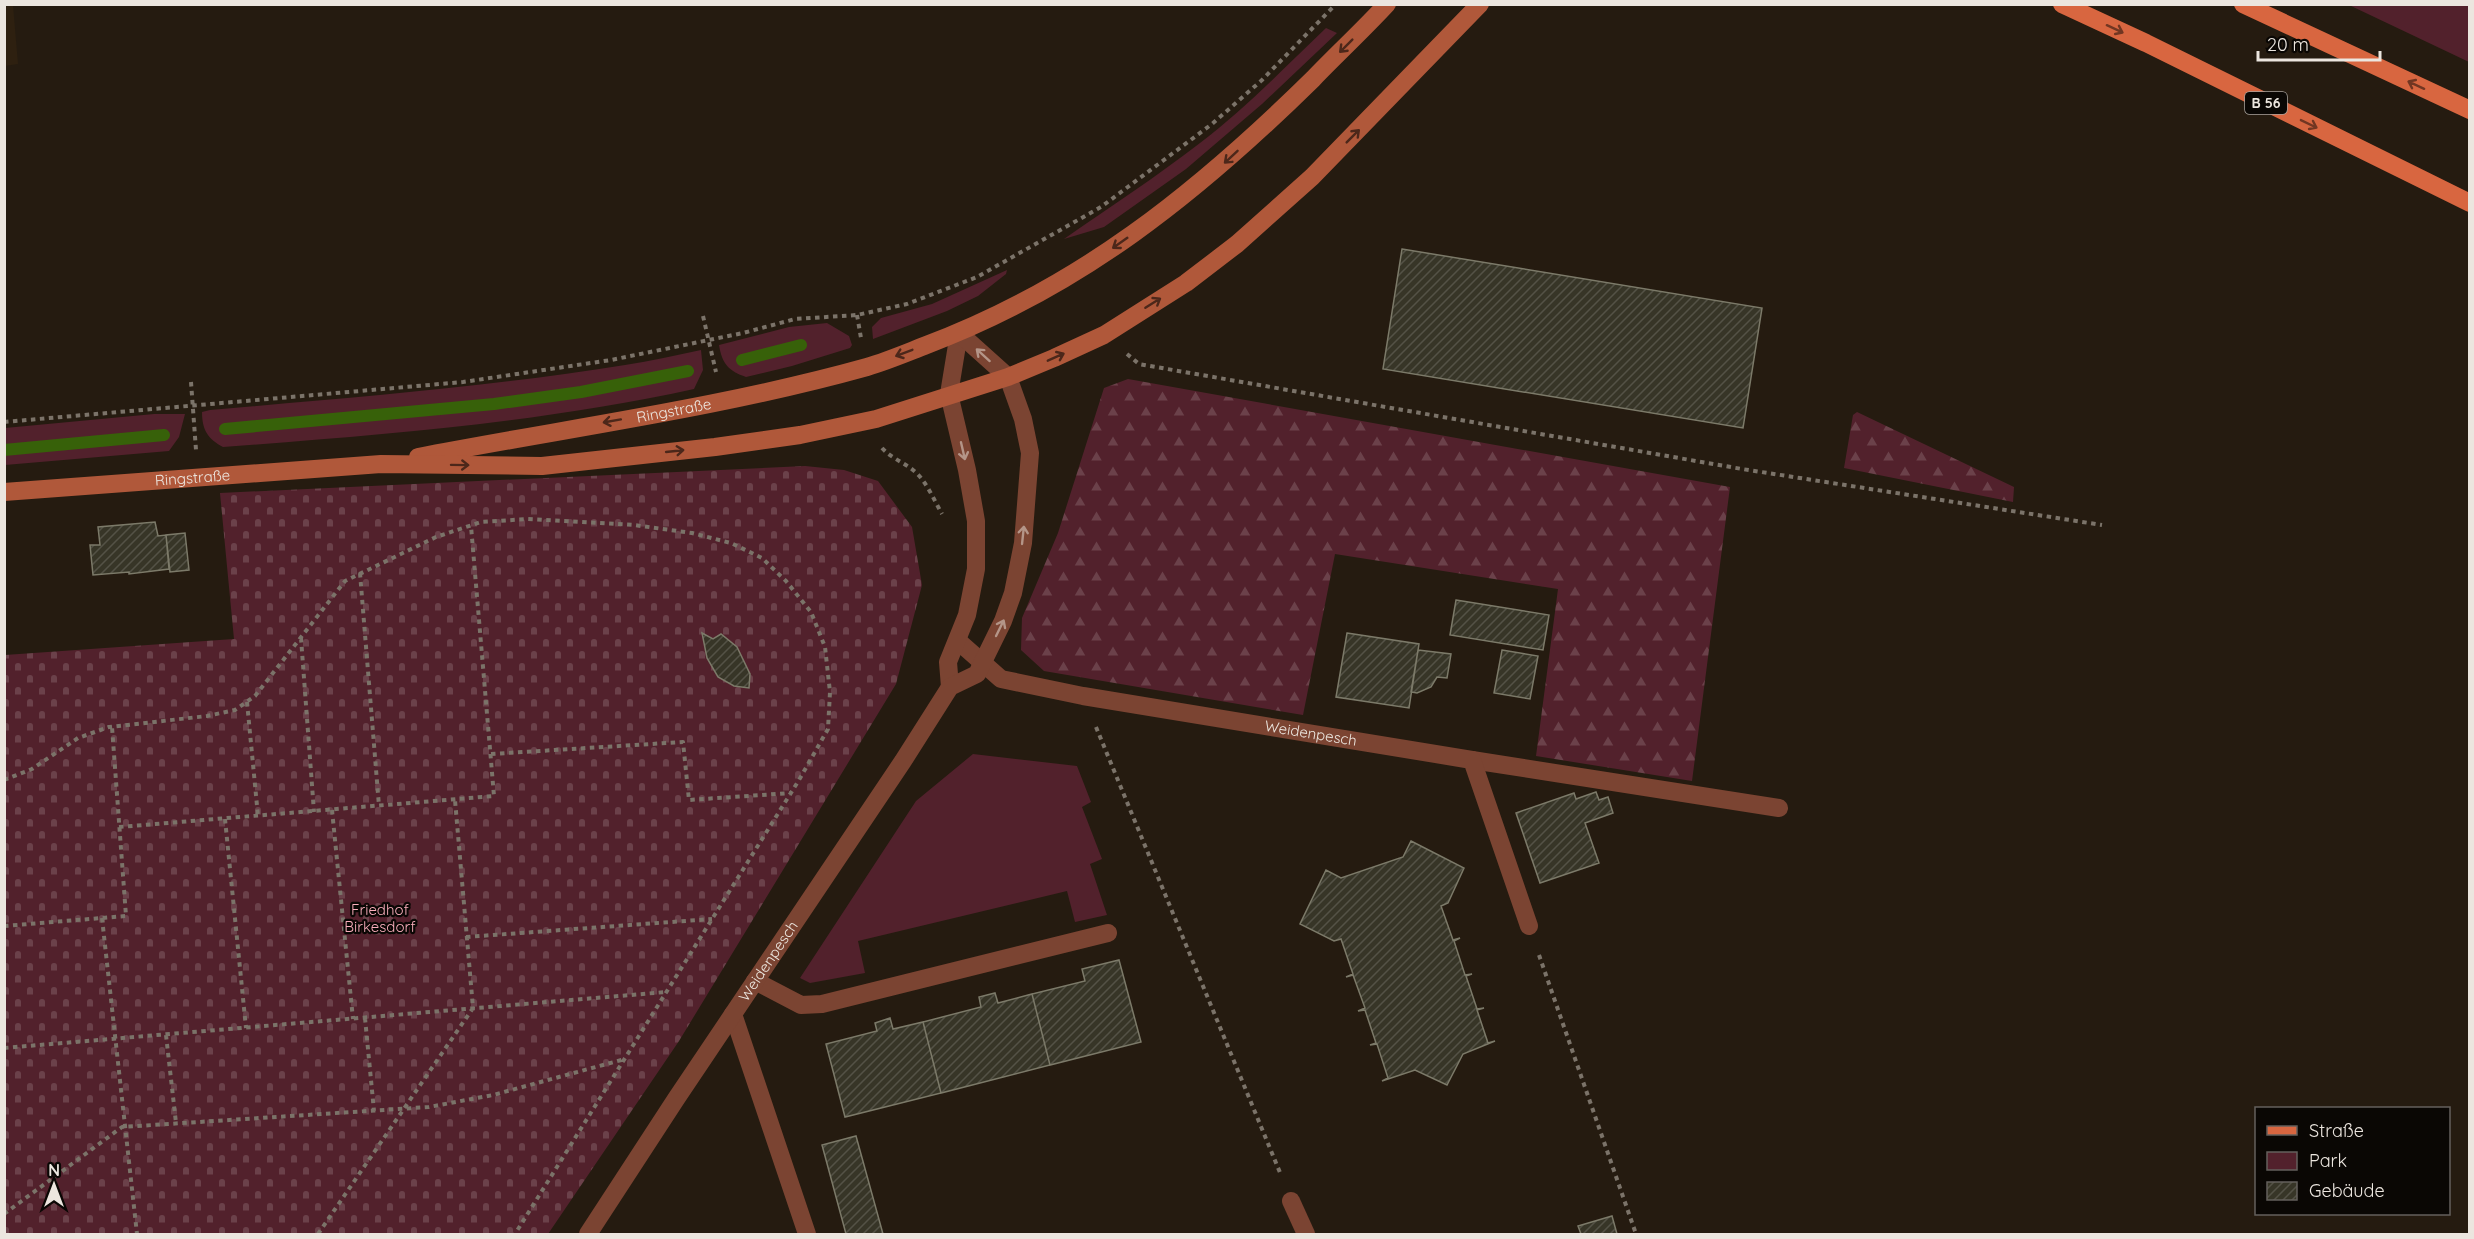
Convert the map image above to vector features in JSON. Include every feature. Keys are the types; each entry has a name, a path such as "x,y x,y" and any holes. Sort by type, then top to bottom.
{"main road":[{"name":"Ringstraße","path":"381,464 724,402 869,366 959,333 1030,300 1093,262 1168,210 1216,171 1274,117 1387,4"},
{"name":"Ringstraße","path":"4,492 381,464 542,466 789,437 876,419 1008,376 1104,335 1186,283 1245,237 1312,177 1480,4"},
{"name":"B 56","path":"2062,4 2146,43 2469,203"},
{"path":"2243,4 2469,110"}],"street":[{"path":"959,333 1008,376 1023,419 1030,453 1023,543 1013,593 1004,621 977,674 950,687 948,662 967,615 976,569 976,521 968,470 949,394 959,333"},
{"name":"Weidenpesch","path":"958,641 1001,679 1083,696 1779,808"},
{"name":"Weidenpesch","path":"588,1234 950,687"},
{"path":"1472,760 1528,926"},
{"path":"755,981 801,1005 822,1004 1108,933"},
{"path":"733,1014 807,1234"},
{"path":"1292,1201 1306,1234"}],"path":[{"path":"4,422 462,382 611,360 795,319 857,315 907,304 977,277 1101,207 1212,124 1262,80 1335,4"},
{"path":"704,316 724,402"},
{"path":"1104,335 1139,364 1742,469 2102,525"},
{"path":"191,382 198,477"},
{"path":"876,419 880,446 889,456 914,470 932,495 943,516"},
{"path":"4,780 32,769 78,738 112,727 207,716 235,710 255,696 345,581 436,537 481,522 528,519 634,525 692,533 731,543 762,558 786,581 811,612 825,647 830,692 828,729 791,793 515,1234"},
{"path":"119,827 494,796 471,526"},
{"path":"360,573 379,806"},
{"path":"301,637 314,812"},
{"path":"1083,696 1292,1201"},
{"path":"247,702 258,816"},
{"path":"4,926 126,916 112,727"},
{"path":"491,754 683,742 689,800 791,793"},
{"path":"318,1234 473,1008 455,800"},
{"path":"332,810 352,1019"},
{"path":"225,819 246,1028"},
{"path":"102,918 136,1234"},
{"path":"466,937 712,919"},
{"path":"1528,926 1636,1234"},
{"path":"4,1048 666,992"},
{"path":"365,1018 374,1111"},
{"path":"165,1035 176,1123"},
{"path":"4,1214 122,1126 429,1107 493,1095 625,1059"}],"shaded area":[{"path":"4,5 13,5 18,64 5,66"}],"green space":[{"path":"2349,5 2469,5 2469,62"},
{"path":"1326,28 1337,33 1262,104 1186,169 1104,227 1064,239 1167,168 1217,130"},
{"path":"1007,270 1006,274 978,296 947,311 873,339 872,327 881,318 932,304"},
{"path":"827,323 849,336 852,345 850,348 746,377 727,366 720,352 719,345 789,327"},
{"path":"701,350 703,370 694,389 636,401 519,419 401,432 223,447 213,441 207,433 202,418 202,412 210,410 522,380 635,363"},
{"path":"1128,379 1730,487 1692,781 1536,756 1558,589 1335,554 1303,715 1044,671 1021,650 1022,618 1058,533 1104,388"},
{"path":"1857,412 2014,487 2013,502 1844,468 1853,415"},
{"path":"154,414 185,414 179,437 169,451 5,465 5,428"},
{"name":"Friedhof Birkesdorf","path":"805,466 844,470 878,481 912,527 922,585 896,684 679,1041 548,1234 5,1234 5,655 234,639 220,493"},
{"path":"973,754 1077,766 1091,802 1082,807 1102,859 1090,864 1107,915 1075,922 1067,891 858,941 865,973 810,983 800,978 916,801"}],"building":[{"path":"1402,249 1762,308 1743,428 1383,369"},
{"path":"155,522 158,536 166,535 169,569 129,574 129,572 93,575 90,545 100,545 98,527"},
{"path":"185,533 189,570 170,572 166,535"},
{"path":"1456,600 1549,615 1543,650 1450,635"},
{"path":"702,633 713,639 721,634 737,647 750,674 749,688 734,686 718,677 707,658"},
{"path":"1347,633 1419,644 1409,708 1336,697"},
{"path":"1418,650 1451,654 1447,678 1437,677 1431,687 1417,693 1411,692"},
{"path":"1502,650 1538,656 1530,699 1494,693"},
{"path":"1596,792 1599,800 1608,797 1613,813 1585,823 1599,863 1540,883 1516,813 1574,793 1576,799"},
{"path":"1411,841 1464,868 1448,903 1441,906 1453,940 1460,938 1454,941 1465,975 1472,974 1466,976 1477,1009 1484,1008 1477,1010 1488,1043 1495,1041 1463,1054 1447,1085 1415,1070 1382,1081 1388,1078 1377,1044 1370,1045 1376,1043 1365,1010 1358,1011 1365,1008 1353,975 1346,977 1353,974 1341,939 1334,941 1300,924 1326,870 1341,878 1403,857"},
{"path":"1119,960 1141,1042 1050,1065 1032,994 1085,981 1082,969"},
{"path":"995,993 998,1003 1032,994 1050,1065 941,1093 923,1022 981,1007 979,997"},
{"path":"890,1018 893,1029 923,1022 941,1093 845,1117 826,1044 877,1031 875,1023"},
{"path":"856,1136 883,1234 846,1234 822,1145"},
{"path":"1612,1216 1617,1234 1581,1234 1578,1226"}],"waterway":[{"path":"742,360 801,345"},
{"path":"225,429 494,404 581,392 688,371"},
{"path":"4,450 164,435"}]}
